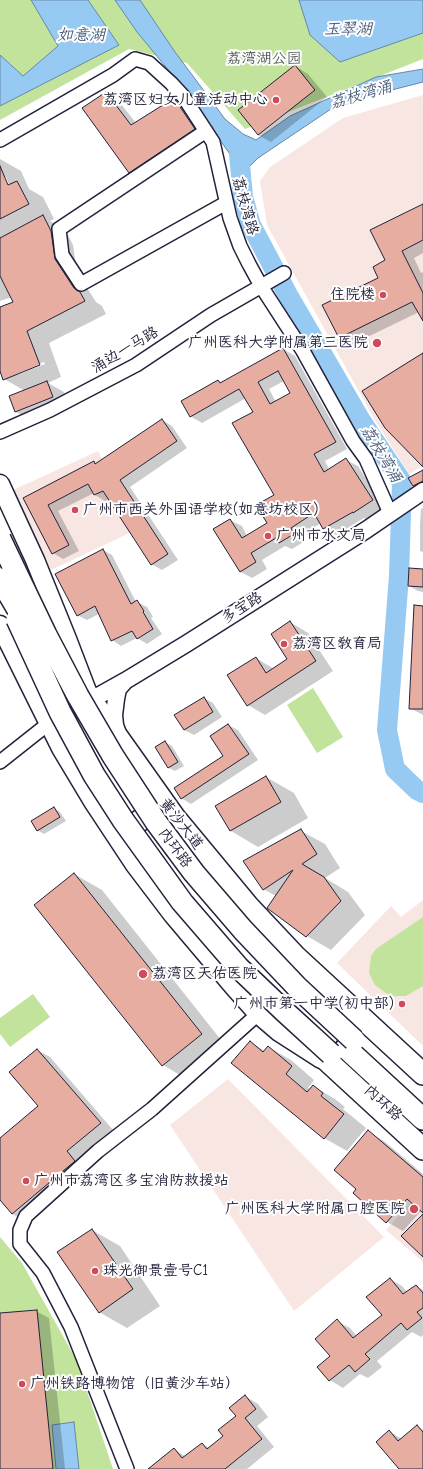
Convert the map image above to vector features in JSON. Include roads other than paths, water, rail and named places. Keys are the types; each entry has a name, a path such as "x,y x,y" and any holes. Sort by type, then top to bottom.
{"highway":[{"name":"黄沙大道","path":"0,528 65,660 91,700 121,740 175,818 248,906 295,956 423,1074"},
{"name":"内环路","path":"0,539 46,635 78,696 113,756 156,822 194,874 243,930 350,1044 423,1102"},
{"name":"内环路","path":"0,581 60,712 94,775 182,902 219,946 260,989 423,1139"},
{"path":"0,581 38,645 103,764 161,852 245,951 350,1044 423,1119"},
{"path":"0,581 49,693"},
{"path":"175,818 167,812 151,812 134,826 127,841 179,900 230,962 277,1012 329,1064 423,1149"},
{"path":"230,962 311,1029 423,1131"}],"main road":[{"path":"0,484 38,567 68,639 91,700"},
{"path":"0,625 48,724 83,786 127,841 178,920 258,1014 291,1040 329,1064"}],"street":[{"name":"荔枝湾路","path":"0,140 113,75 135,59 149,63 171,83 184,96 213,142 226,203 240,246 261,286 302,351 353,441 366,460 390,513"},
{"path":"206,131 59,229 62,255 81,284 226,203"},
{"name":"涌边一马路","path":"0,432 50,410 136,365 211,315 284,273"},
{"name":"多宝路","path":"91,700 186,644 421,492"},
{"path":"121,740 115,725 114,715 118,689 125,681"},
{"path":"49,693 54,697 67,701 75,702 91,700"},
{"path":"0,762 48,724"},
{"path":"127,1469 71,1327 43,1273 20,1244 20,1230 26,1216 98,1151 152,1109 258,1014"}],"water":[{"name":"如意湖","path":"31,0 88,0 119,45 0,106 0,55 23,76 58,46"},
{"path":"115,0 140,0 175,52 225,119 243,134 256,140 290,116 376,77 423,69 423,82 384,92 331,109 258,158 249,167 232,165 232,157 179,83 137,32"},
{"name":"玉翠湖","path":"299,0 423,0 423,33 340,62 310,35"},
{"path":"74,1422 79,1469 56,1469 52,1425"}],"waterway":[{"name":"荔枝湾涌","path":"239,154 243,197 251,225 288,295 360,419 402,482 399,576 387,730 395,769 417,790 423,793"}],"place":[{"name":"荔湾区妇女儿童活动中心","path":"276,100"},
{"name":"住院楼","path":"383,295"},
{"name":"广州医科大学附属第三医院","path":"377,343"},
{"name":"广州市西关外国语学校(如意坊校区)","path":"75,510"},
{"name":"广州市水文局","path":"268,536"},
{"name":"荔湾区教育局","path":"284,644"},
{"name":"荔湾区天佑医院","path":"143,974"},
{"name":"广州市第一中学(初中部)","path":"402,1004"},
{"name":"广州市荔湾区多宝消防救援站","path":"26,1181"},
{"name":"广州医科大学附属口腔医院","path":"414,1209"},
{"name":"珠光御景壹号C1","path":"95,1271"},
{"name":"广州铁路博物馆（旧黄沙车站）","path":"22,1384"}],"park label":[{"name":"荔湾湖公园","path":"264,59"}]}
